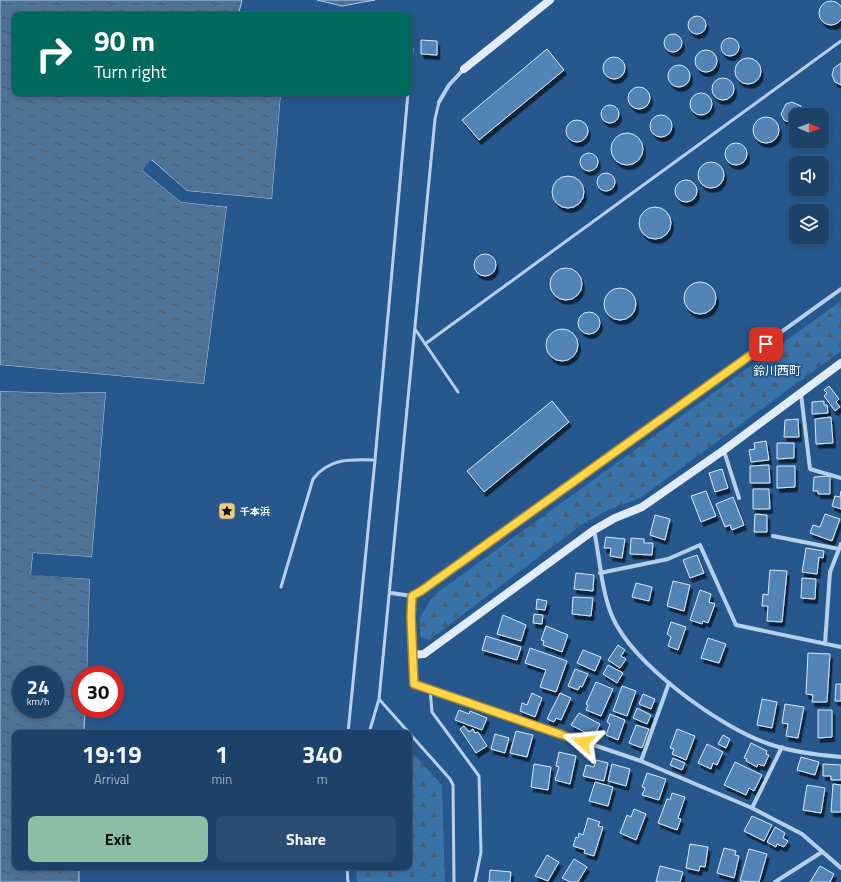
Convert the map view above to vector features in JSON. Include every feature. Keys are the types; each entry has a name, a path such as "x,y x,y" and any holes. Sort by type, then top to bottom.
{"street":[{"path":"439,102 449,85 464,69 550,0"},
{"path":"391,593 412,596 421,591 841,289"},
{"path":"412,655 424,654 594,530 615,518 642,507 724,450 841,363"},
{"path":"801,394 810,469 841,478"},
{"path":"724,450 739,498"},
{"path":"594,530 600,573 612,617 626,640 670,683 728,725 770,744 820,756 841,757"},
{"path":"773,536 839,549"},
{"path":"600,573 668,559 700,544 736,625 841,647"},
{"path":"825,644 830,572 841,544"},
{"path":"412,596 412,655 414,684 641,761 752,808 802,834 841,868"},
{"path":"641,761 670,683"},
{"path":"752,808 782,747"},
{"path":"775,882 822,852"}],"lane":[{"path":"425,344 841,41"},
{"path":"348,730 375,460 408,96"},
{"path":"370,730 379,700 391,593 435,119 439,102"},
{"path":"415,329 458,392"},
{"path":"281,588 313,479 318,472 343,460 375,460"},
{"path":"430,689 432,712 479,776 481,852 475,882"},
{"path":"379,700 406,730"},
{"path":"412,736 450,778 453,785 454,882"},
{"path":"347,870 348,882"}],"green space":[{"path":"841,301 841,351 640,498 608,510 581,525 429,640 420,636 420,617 434,595"},
{"path":"412,752 442,785 445,882 357,882 356,870 412,870"}],"water":[{"path":"0,0 242,0 239,12 12,12 12,96 281,96 272,199 187,191 152,160 142,170 181,202 227,207 204,384 0,365"},
{"path":"317,0 375,0 342,6"},
{"path":"0,391 60,393 106,392 92,557 33,553 31,574 90,579 87,666 72,666 72,718 85,718 84,730 12,730 12,870 79,870 79,882 0,882"}],"pier":[{"path":"281,96 283,96 273,200 187,193 152,162 145,170 181,200 229,207 205,385 0,367 0,365 204,384 227,207 181,202 142,170 151,160 187,191 272,199"},
{"path":"0,389 108,391 94,558 35,555 33,573 92,578 89,666 87,666 90,579 31,575 33,553 92,557 106,392 60,393 0,391"}],"building":[{"path":"831,1 840,4 842,8 842,18 840,22 831,25 822,22 819,13 822,4"},
{"path":"697,16 703,19 706,25 703,31 697,34 691,31 688,25 691,19"},
{"path":"673,34 679,37 682,43 679,49 673,52 667,49 664,43 667,37"},
{"path":"730,38 736,41 739,47 736,53 730,56 724,53 721,47 724,41"},
{"path":"421,40 437,41 437,55 421,54"},
{"path":"547,49 564,70 479,140 462,120"},
{"path":"706,50 714,53 717,61 714,69 706,72 698,69 695,61 698,53"},
{"path":"614,57 622,60 625,68 622,76 614,79 606,76 603,68 606,60"},
{"path":"748,58 757,62 761,71 757,80 748,84 739,80 735,71 739,62"},
{"path":"841,63 841,85 835,82 832,75 834,68"},
{"path":"679,65 687,68 690,76 687,84 679,87 671,84 668,76 671,68"},
{"path":"723,78 731,81 734,89 731,97 723,100 715,97 712,89 715,81"},
{"path":"639,87 647,90 650,98 647,106 639,109 631,106 628,98 631,90"},
{"path":"701,93 709,96 712,104 709,112 701,115 693,112 690,104 693,96"},
{"path":"792,102 801,106 802,108 789,108 789,122 784,120 781,114 786,104"},
{"path":"610,105 616,108 619,114 616,120 610,123 604,120 601,114 604,108"},
{"path":"661,115 669,118 672,126 669,134 661,137 653,134 650,126 653,118"},
{"path":"766,117 775,121 779,130 775,139 766,143 757,139 753,130 757,121"},
{"path":"577,120 585,123 588,131 585,139 577,142 569,139 566,131 569,123"},
{"path":"624,133 630,133 639,137 643,149 639,161 630,165 624,165 615,161 611,152 611,146 615,137"},
{"path":"736,143 744,146 747,154 744,162 736,165 728,162 725,154 728,146"},
{"path":"589,153 595,156 598,162 595,168 589,171 583,168 580,162 583,156"},
{"path":"711,162 720,166 724,175 720,184 711,188 702,184 698,175 702,166"},
{"path":"606,173 612,176 615,182 612,188 606,191 600,188 597,182 600,176"},
{"path":"565,176 571,176 580,180 584,192 580,204 571,208 565,208 556,204 552,195 552,189 556,180"},
{"path":"686,180 694,183 697,191 694,199 686,202 678,199 675,191 678,183"},
{"path":"652,207 658,207 667,211 671,223 667,235 658,239 652,239 643,235 639,226 639,220 643,211"},
{"path":"485,254 493,257 496,265 493,273 485,276 477,273 474,265 477,257"},
{"path":"563,268 569,268 578,272 582,284 578,296 569,300 563,300 554,296 550,287 550,281 554,272"},
{"path":"697,282 703,282 712,286 716,298 712,310 703,314 697,314 688,310 684,301 684,295 688,286"},
{"path":"617,288 623,288 632,292 636,304 632,316 623,320 617,320 608,316 604,307 604,301 608,292"},
{"path":"589,312 597,315 600,323 597,331 589,334 581,331 578,323 581,315"},
{"path":"559,329 565,329 574,333 578,345 574,357 565,361 559,361 550,357 546,348 546,342 550,333"},
{"path":"829,386 839,399 836,402 840,407 835,411 824,396 827,393 824,390"},
{"path":"552,401 569,422 484,492 467,471"},
{"path":"824,401 824,405 827,405 828,413 812,414 812,402"},
{"path":"831,417 833,443 816,444 815,419"},
{"path":"798,419 799,437 784,437 785,420"},
{"path":"766,441 769,460 751,462 749,450 755,449 754,443"},
{"path":"777,443 794,443 794,458 777,459"},
{"path":"769,465 770,483 750,483 750,466"},
{"path":"777,466 795,466 795,487 777,488"},
{"path":"722,469 728,488 715,492 709,473"},
{"path":"830,476 830,494 818,494 818,491 813,491 814,477"},
{"path":"753,489 769,489 770,509 753,509"},
{"path":"706,491 716,516 701,522 691,496"},
{"path":"841,491 841,509 832,506 835,496 840,497"},
{"path":"733,497 744,525 732,530 730,525 725,527 716,504"},
{"path":"755,514 767,515 767,532 754,532"},
{"path":"825,514 840,519 832,541 810,533 813,525 820,527"},
{"path":"655,515 670,519 665,540 650,535"},
{"path":"606,537 625,539 622,558 610,556 611,548 604,548"},
{"path":"631,538 644,539 644,543 653,543 652,555 630,554"},
{"path":"806,548 824,551 823,558 819,557 817,574 802,572"},
{"path":"697,555 704,573 690,578 683,560"},
{"path":"770,570 787,571 782,622 767,621 768,606 762,606 763,594 768,595"},
{"path":"576,573 594,575 593,591 574,589"},
{"path":"802,578 816,579 815,599 801,598"},
{"path":"673,581 690,585 684,611 667,606"},
{"path":"636,583 652,587 649,601 632,597"},
{"path":"700,590 711,594 709,602 715,604 708,623 703,621 702,624 690,620"},
{"path":"573,597 593,598 591,616 572,614"},
{"path":"537,599 547,601 545,610 536,609"},
{"path":"534,614 543,615 542,624 533,623"},
{"path":"503,615 526,625 521,641 497,634"},
{"path":"671,622 686,627 678,650 668,646 671,637 667,634"},
{"path":"546,626 568,635 562,652 543,645 544,641 541,640"},
{"path":"486,636 521,647 517,660 482,650"},
{"path":"708,638 726,644 719,663 701,658"},
{"path":"618,645 625,650 621,656 626,659 620,668 608,660"},
{"path":"530,648 567,661 556,692 540,687 546,670 525,663"},
{"path":"583,650 601,657 595,671 577,663"},
{"path":"808,653 830,654 827,702 812,702 813,695 806,694"},
{"path":"608,665 623,673 617,683 603,674"},
{"path":"575,669 588,674 582,687 580,686 578,690 568,686"},
{"path":"596,682 613,689 601,716 586,710 588,705 586,704"},
{"path":"836,684 841,684 841,701 835,701"},
{"path":"622,686 636,691 627,716 613,711"},
{"path":"532,693 542,698 535,717 520,711 522,703 527,705"},
{"path":"560,693 571,698 561,720 556,718 554,722 547,719"},
{"path":"643,694 655,699 651,709 639,704"},
{"path":"762,699 777,702 772,728 757,725"},
{"path":"785,704 804,707 798,738 786,736 788,724 782,723"},
{"path":"637,708 651,715 647,724 633,718"},
{"path":"459,710 469,714 470,711 487,718 482,730 455,720"},
{"path":"818,710 832,710 832,737 818,738"},
{"path":"579,713 600,724 594,737 571,725"},
{"path":"610,714 625,720 618,740 606,735 610,724 607,722"},
{"path":"636,725 649,729 642,748 629,743"},
{"path":"464,726 469,732 473,729 475,733 478,732 487,746 476,753 460,729"},
{"path":"677,729 695,736 686,760 672,754 674,749 670,748"},
{"path":"516,731 533,735 527,757 510,753"},
{"path":"495,734 509,738 505,753 491,749"},
{"path":"723,735 730,739 726,748 718,744"},
{"path":"751,743 767,751 766,754 769,755 764,766 758,764 757,767 746,761 747,759 744,758"},
{"path":"707,744 723,752 717,765 713,763 711,769 698,763"},
{"path":"559,752 576,756 570,784 555,780 559,767 556,766"},
{"path":"801,757 819,762 815,775 797,770"},
{"path":"673,758 685,763 682,770 670,765"},
{"path":"596,760 608,763 604,781 583,776 586,765 594,767"},
{"path":"735,762 762,775 754,791 749,788 746,795 724,785"},
{"path":"534,764 551,767 548,790 531,787"},
{"path":"612,764 630,769 626,786 608,781"},
{"path":"823,764 841,765 841,780 831,780 831,776 823,776"},
{"path":"647,773 666,779 659,800 642,795 645,788 642,787"},
{"path":"595,782 613,787 608,806 589,801"},
{"path":"833,784 841,785 841,812 831,812"},
{"path":"807,785 825,788 821,813 803,810"},
{"path":"672,793 685,797 678,818 681,819 677,830 658,823 667,799 670,800"},
{"path":"634,809 646,814 636,840 620,833 627,815 631,817"},
{"path":"752,816 772,825 764,841 744,831"},
{"path":"588,818 600,822 598,826 603,827 594,856 584,853 585,850 573,846 579,833 583,835"},
{"path":"775,827 785,833 783,838 788,841 784,847 777,844 776,847 767,842"},
{"path":"690,844 708,847 705,867 700,866 699,871 686,868"},
{"path":"724,848 736,851 735,855 739,856 734,878 717,873"},
{"path":"749,849 767,854 759,882 740,881"},
{"path":"547,855 559,862 548,881 535,876"},
{"path":"574,859 587,867 578,882 570,882 562,878"},
{"path":"660,866 683,872 680,882 656,882"},
{"path":"820,866 834,874 830,882 810,882"},
{"path":"490,870 511,872 510,882 489,882"}],"place":[{"name":"千本浜","path":"227,511"}],"district":[{"name":"鈴川西町","path":"777,371"}],"route":[{"path":"583,742 414,684 411,617 412,596 766,344"}]}
